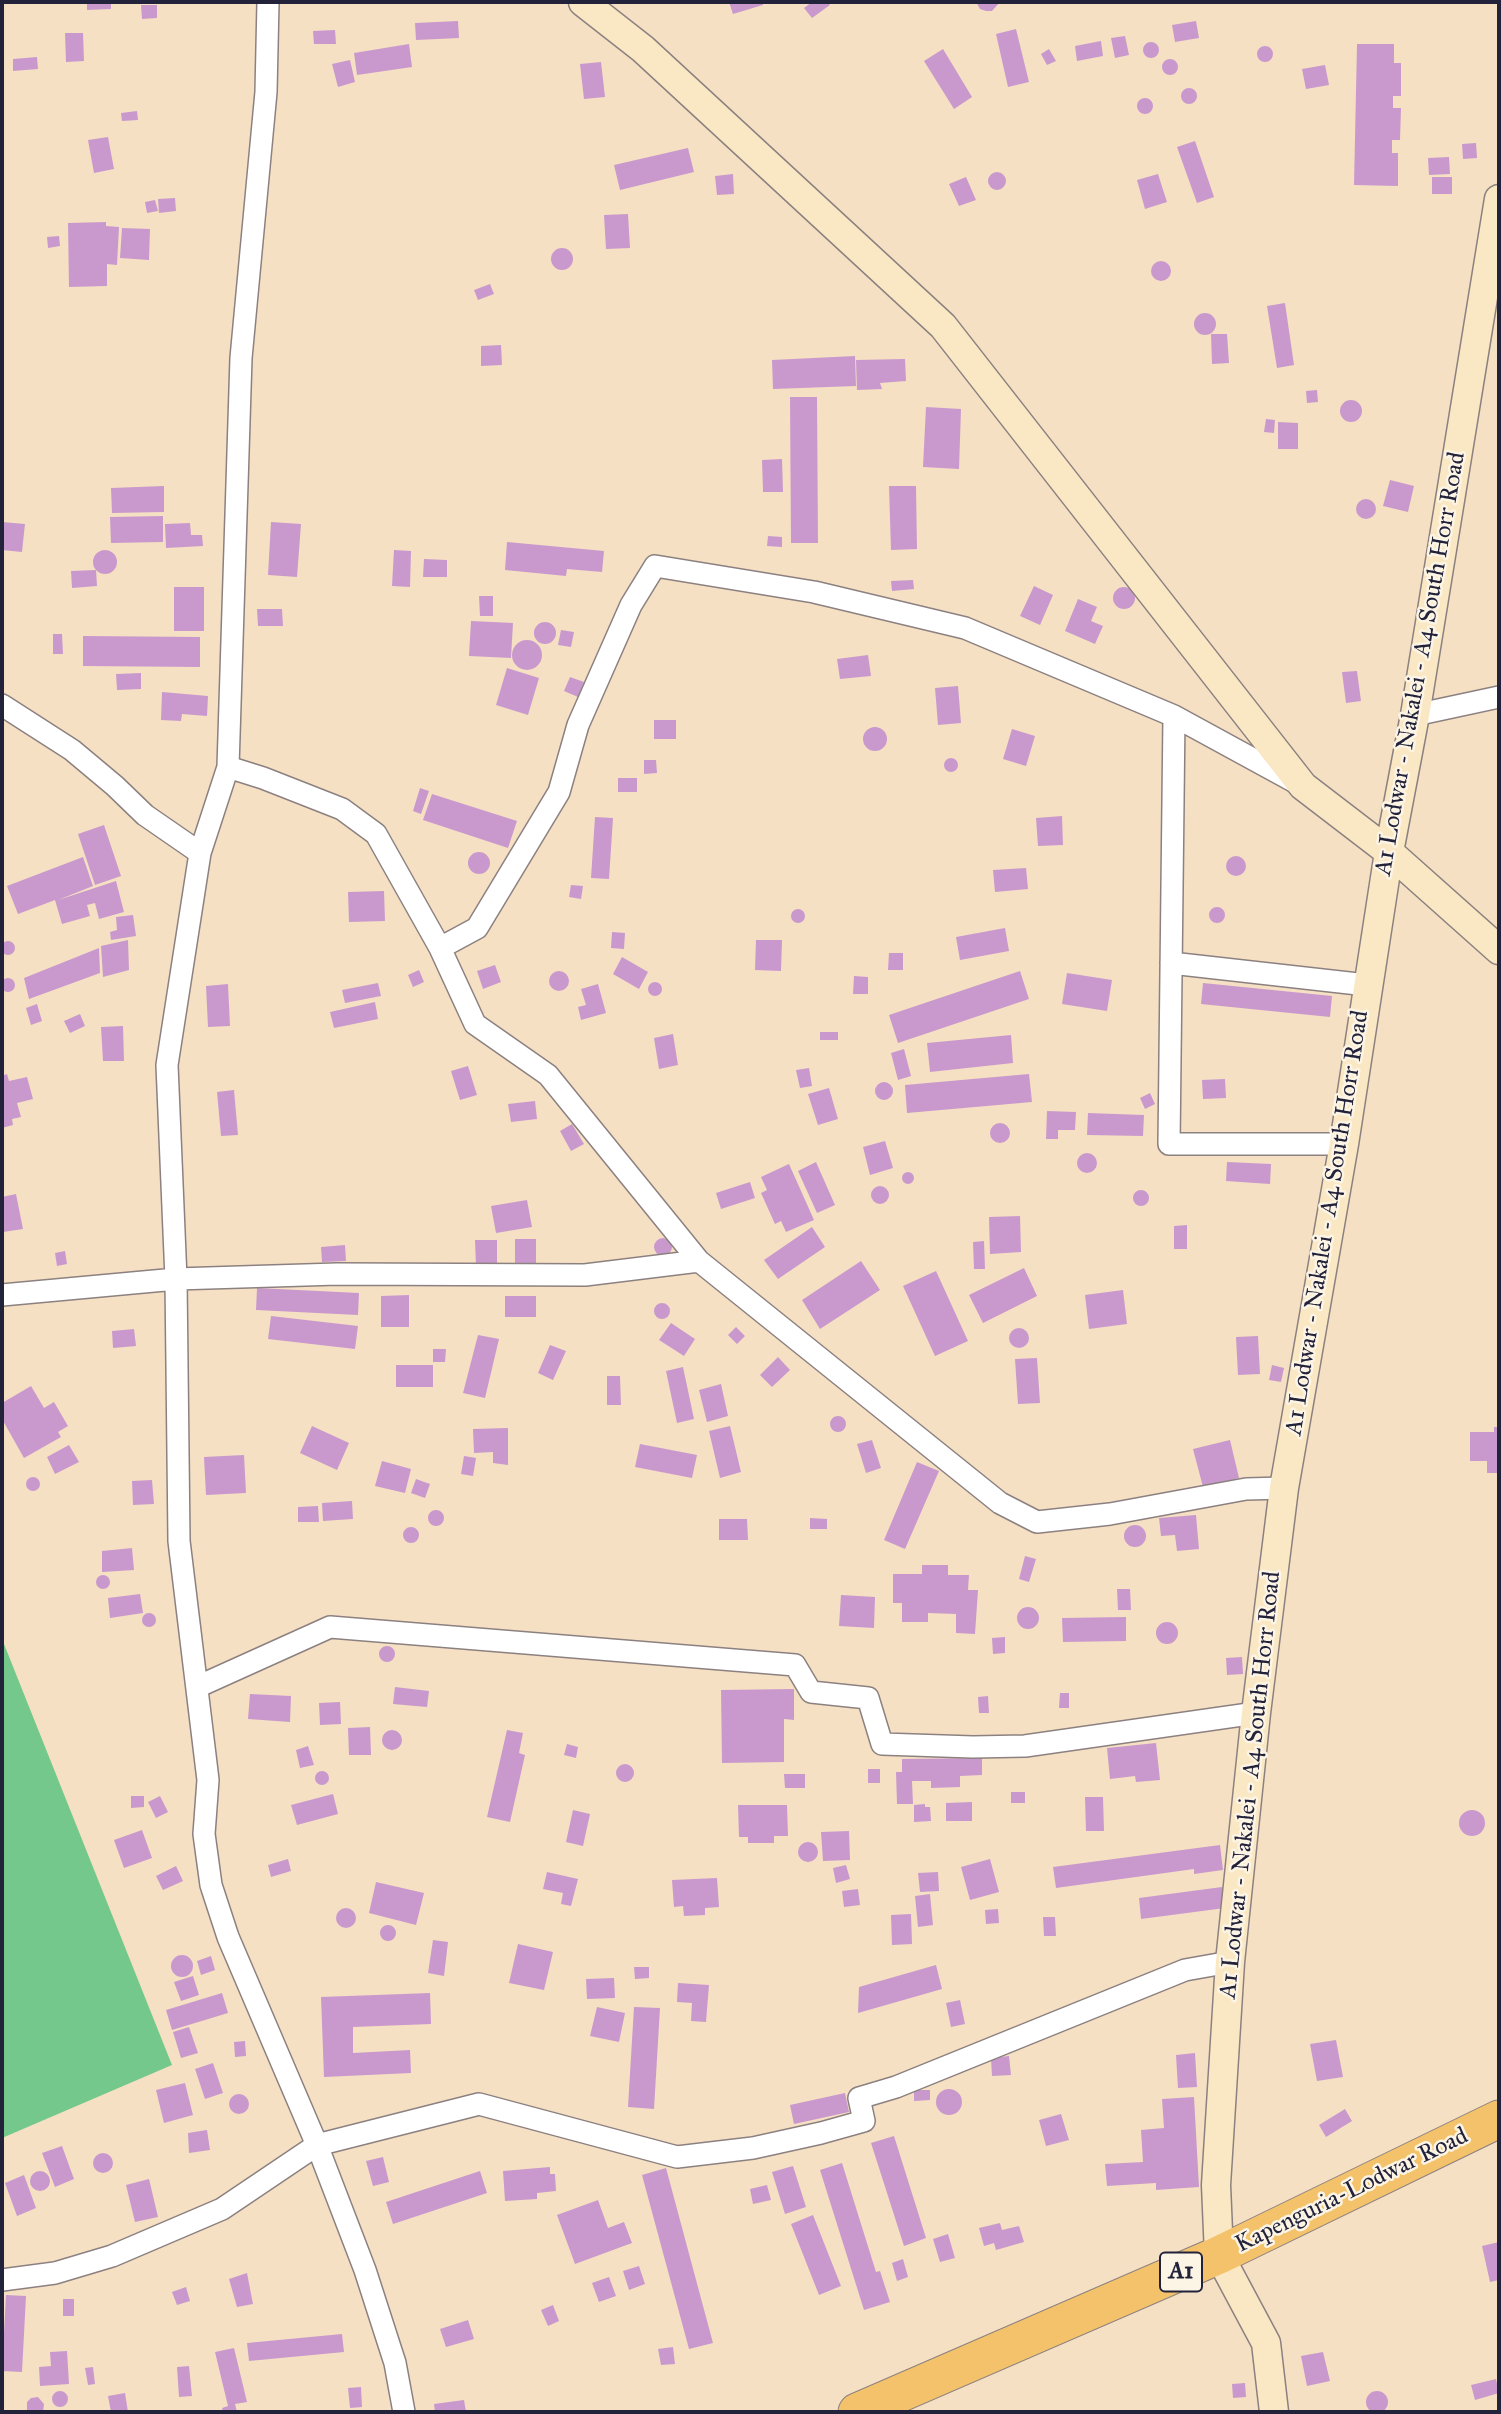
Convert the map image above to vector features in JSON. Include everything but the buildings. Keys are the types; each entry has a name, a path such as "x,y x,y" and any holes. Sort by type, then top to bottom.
{"highway":[{"name":"Kapenguria-Lodwar Road","path":"857,2412 1219,2255 1499,2119"}],"main road":[{"path":"583,2 643,49 943,326 1303,786 1389,852 1499,950"},
{"name":"A1 Lodwar - Nakalei - A4 South Horr Road","path":"1219,2255 1216,2185 1230,1962 1256,1713 1284,1488 1344,1144 1367,985 1415,715 1498,212"},
{"path":"1219,2255 1266,2343 1274,2412"}],"street":[{"path":"268,2 266,92 241,358 228,767 200,853 167,1065 176,1279 179,1541 208,1780 204,1835 211,1885 228,1937 317,2145 383,2323 395,2363 404,2412"},
{"path":"440,948 477,928 559,792 578,725 631,606 655,566 814,592 965,628 1174,716 1303,786"},
{"path":"1415,715 1499,697"},
{"path":"2,705 72,750 145,815 200,853"},
{"path":"1174,716 1169,1144 1344,1144"},
{"path":"228,767 342,809 376,834 440,948 474,1024 548,1074 699,1261 1000,1503 1037,1522 1110,1514 1245,1489 1284,1488"},
{"path":"1171,963 1367,985"},
{"path":"2,1295 176,1279 337,1274 585,1275 699,1261"},
{"path":"197,1687 330,1627 794,1665 811,1692 868,1698 882,1744 973,1747 1025,1745 1256,1713"},
{"path":"2,2280 55,2273 101,2259 222,2209 317,2145 479,2104 677,2157 753,2148 864,2121 859,2098 896,2087 1185,1970 1230,1962"}],"green space":[{"path":"2,1639 172,2065 2,2138"}]}
